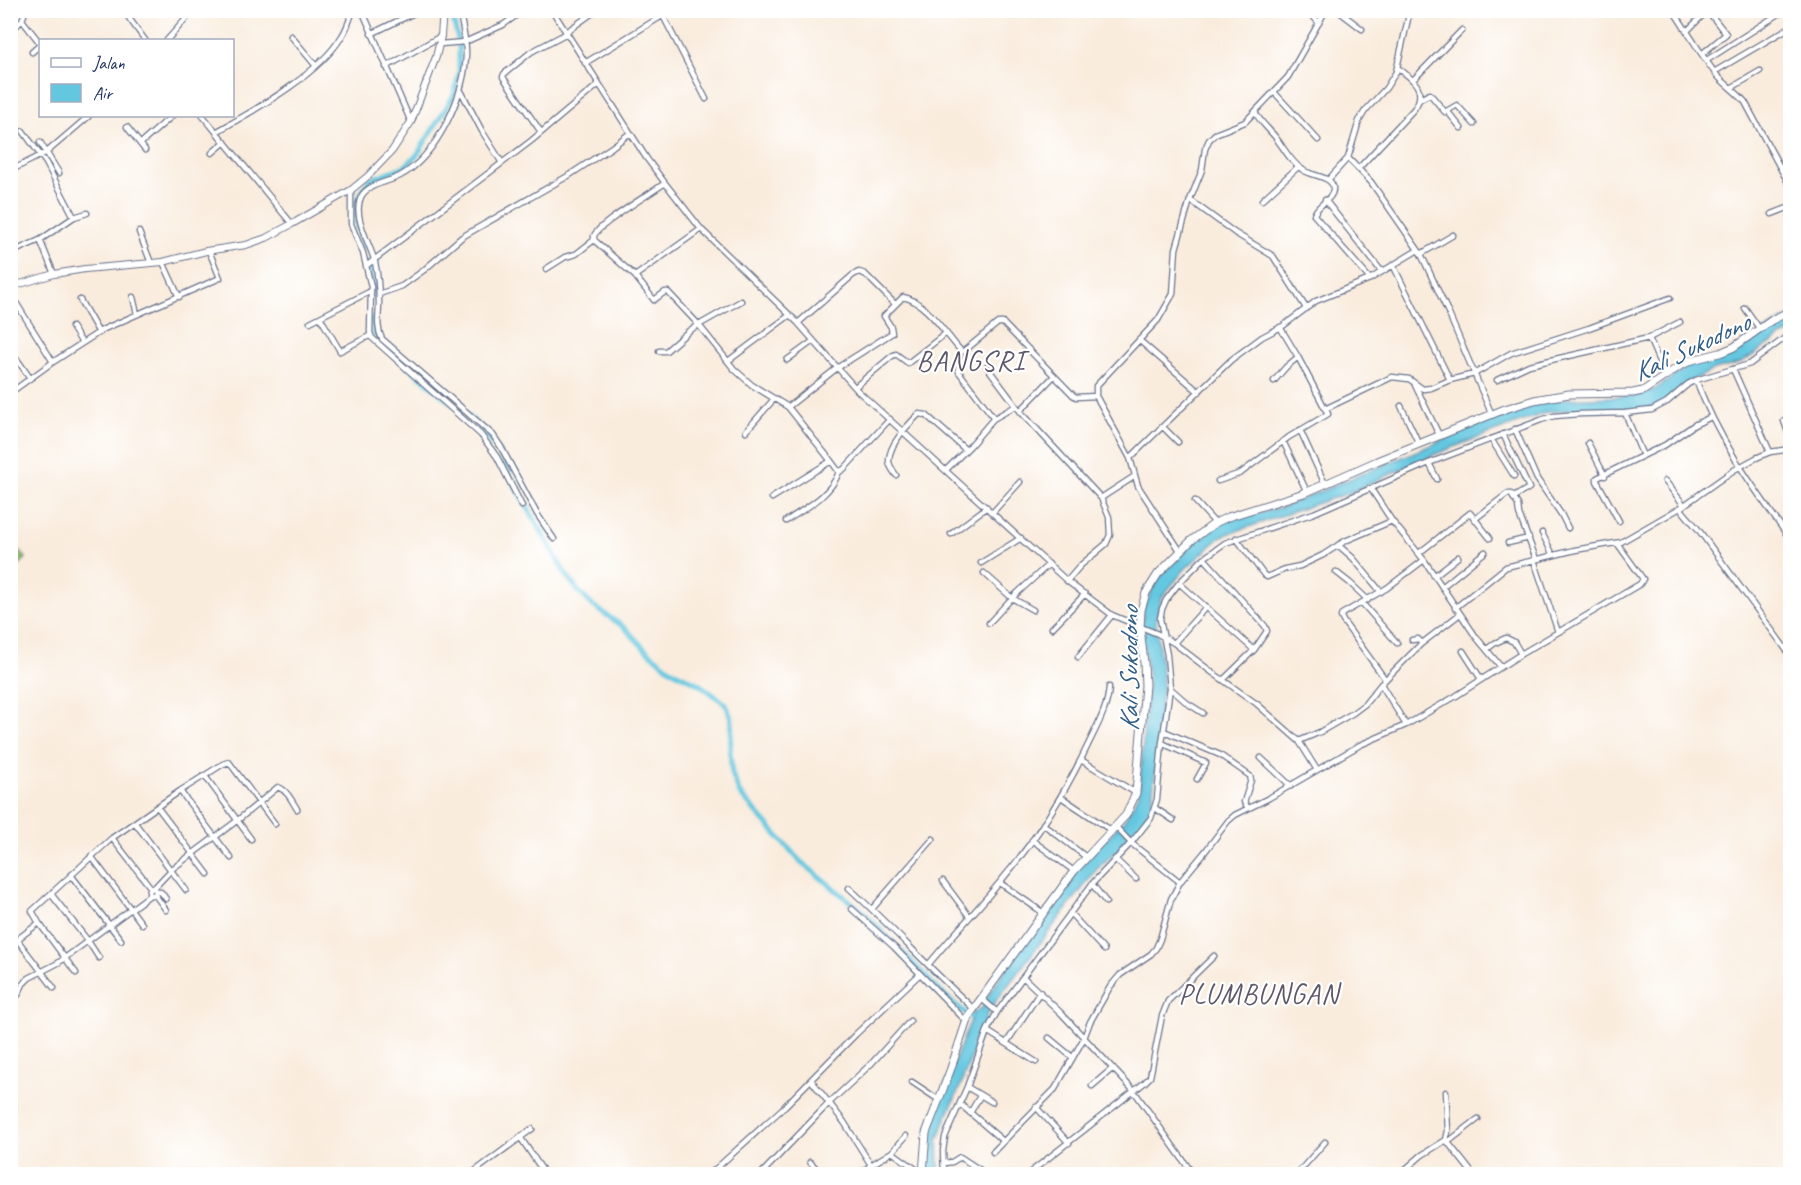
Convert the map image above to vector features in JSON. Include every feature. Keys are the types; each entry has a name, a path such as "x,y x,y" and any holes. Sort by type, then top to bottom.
{"main road":[{"path":"923,1174 926,1133 970,1015 983,1000 1042,912 1086,857 1126,815 1136,794 1145,686 1141,604 1158,574 1192,540 1215,523 1228,517 1307,492 1439,435 1524,403 1569,394 1633,393 1649,387 1692,360 1728,350 1759,328 1791,311"}],"street":[{"path":"10,33 22,20 26,10"},
{"path":"123,10 144,39"},
{"path":"168,39 194,10"},
{"path":"216,132 267,103 316,66 337,44 353,10"},
{"path":"362,10 411,122"},
{"path":"371,34 420,10"},
{"path":"10,287 54,274 163,262 212,250 246,245 292,224 351,190 392,151 411,122 440,44 443,10"},
{"path":"460,10 461,43 466,48 466,69 461,91 436,141 425,156 400,176 365,191 359,205 370,264 379,294 378,327 382,339 493,435 537,514 554,539"},
{"path":"440,44 461,43 503,25 524,10"},
{"path":"552,10 630,133 701,229 789,316 798,322 855,387 1067,581 1112,615 1161,635 1174,643 1257,704 1299,741 1317,770"},
{"path":"541,132 503,77 504,74 531,52 566,32 597,10"},
{"path":"1307,10 1319,23"},
{"path":"1181,552 1138,486 1130,459 1096,396 1096,386 1158,320 1173,294 1176,277 1176,249 1190,200 1202,170 1205,149 1209,140 1215,134 1245,122 1288,77 1326,10"},
{"path":"1337,10 1362,29"},
{"path":"1328,180 1348,158 1359,121 1386,88 1398,68 1410,10"},
{"path":"1673,10 1714,72 1745,102 1791,186"},
{"path":"1707,60 1785,10"},
{"path":"1687,31 1708,11 1726,34 1703,53"},
{"path":"585,63 661,13 706,99"},
{"path":"22,20 39,43"},
{"path":"1714,72 1787,29"},
{"path":"1413,80 1462,30"},
{"path":"291,36 316,66"},
{"path":"386,67 441,36"},
{"path":"32,52 39,45"},
{"path":"1398,68 1413,80 1420,99"},
{"path":"1731,88 1760,71"},
{"path":"370,264 502,163 599,84"},
{"path":"461,91 502,163"},
{"path":"1274,92 1318,140"},
{"path":"1358,169 1414,109 1420,99 1430,94 1461,128"},
{"path":"1448,112 1457,105 1474,124"},
{"path":"1255,112 1298,166 1332,184 1333,190 1330,197 1315,211 1314,215 1370,279"},
{"path":"140,144 171,117"},
{"path":"204,117 292,224"},
{"path":"234,117 237,120"},
{"path":"10,171 44,154 83,118"},
{"path":"127,127 145,150"},
{"path":"23,130 59,173"},
{"path":"379,294 402,286 462,237 568,176 630,133"},
{"path":"40,142 46,163 74,217"},
{"path":"212,153 225,142"},
{"path":"1348,158 1388,205 1419,252 1448,312 1492,415"},
{"path":"232,164 238,159"},
{"path":"1262,200 1298,166"},
{"path":"240,172 246,168"},
{"path":"546,269 565,257 576,254 594,240 596,232 612,219 665,183"},
{"path":"351,190 351,224 363,254 370,264 371,335 481,435 497,457 522,506"},
{"path":"1190,200 1234,233 1273,256 1306,308"},
{"path":"1325,200 1382,272"},
{"path":"1772,214 1791,207"},
{"path":"10,253 40,240 74,217 87,213"},
{"path":"635,276 701,229"},
{"path":"139,232 151,263"},
{"path":"1130,459 1231,360 1262,337 1316,301 1370,279 1453,235"},
{"path":"40,240 54,274"},
{"path":"594,240 635,276 654,300 668,292 734,369 752,385 788,407 839,472"},
{"path":"10,393 99,333 221,278 212,250"},
{"path":"163,262 179,297"},
{"path":"1393,265 1450,380"},
{"path":"798,322 859,272 865,274 895,304"},
{"path":"310,322 371,291"},
{"path":"10,293 53,362"},
{"path":"133,297 137,314"},
{"path":"788,407 837,368 892,333 884,316 903,297 909,298 930,313 961,351"},
{"path":"1325,409 1388,378 1400,377 1426,389 1474,374 1511,353 1589,328 1670,298"},
{"path":"80,300 99,333"},
{"path":"659,351 666,351 699,326 741,301"},
{"path":"1746,308 1759,328"},
{"path":"728,362 789,316"},
{"path":"320,317 340,351 371,335"},
{"path":"1497,380 1528,365 1648,338 1680,322"},
{"path":"961,351 964,351 998,323 1003,323 1076,397 1096,396"},
{"path":"72,327 82,343"},
{"path":"1218,481 1241,473 1283,441 1328,414 1280,327"},
{"path":"855,387 892,356 896,354 908,363 945,334"},
{"path":"944,1174 945,1137 967,1087 995,1010 1023,977 1092,884 1148,822 1155,808 1170,688 1160,619 1166,600 1204,558 1219,546 1236,538 1296,520 1429,463 1554,416 1652,410 1667,402 1696,380 1756,360 1791,334"},
{"path":"1648,338 1665,375"},
{"path":"1139,340 1199,392"},
{"path":"787,360 813,341"},
{"path":"10,349 30,378"},
{"path":"961,351 959,372 994,418"},
{"path":"1274,381 1298,357"},
{"path":"987,367 1018,408 1101,498 1109,518 1110,535 1106,544 1081,565 1067,581"},
{"path":"1733,369 1770,452"},
{"path":"946,470 994,418 1018,408 1054,376"},
{"path":"1696,380 1711,417 1739,467 1791,539"},
{"path":"1414,382 1439,435"},
{"path":"746,431 774,399"},
{"path":"1401,406 1419,444"},
{"path":"1625,413 1643,456"},
{"path":"896,475 889,460 902,430 919,414 926,415 966,450"},
{"path":"1619,521 1597,481 1599,477 1665,445 1694,425 1711,417"},
{"path":"786,521 831,488 839,472 890,419"},
{"path":"1784,422 1791,438"},
{"path":"1163,427 1178,442"},
{"path":"1515,429 1536,479 1568,528"},
{"path":"1300,430 1325,484"},
{"path":"1503,434 1529,488 1514,497"},
{"path":"1491,439 1514,476"},
{"path":"1283,441 1307,492"},
{"path":"1588,443 1605,476"},
{"path":"1455,608 1502,569 1552,555 1617,543 1647,528 1739,467 1770,452 1791,449"},
{"path":"772,498 831,461"},
{"path":"1429,463 1437,480"},
{"path":"1101,498 1135,476"},
{"path":"1665,481 1791,655"},
{"path":"993,512 1020,482"},
{"path":"1371,489 1392,521 1424,560 1455,608 1501,667"},
{"path":"1475,519 1507,494 1514,497 1558,632"},
{"path":"1195,501 1215,523"},
{"path":"951,534 987,507"},
{"path":"1419,553 1470,513 1490,538"},
{"path":"1236,538 1267,577 1285,569 1300,566 1338,545 1392,521"},
{"path":"1542,533 1552,555"},
{"path":"981,563 1021,538"},
{"path":"1508,543 1529,538"},
{"path":"993,1152 1055,1089 1084,1038 1090,1022 1115,981 1156,948 1171,899 1180,882 1228,821 1360,745 1406,725 1641,582 1643,579 1617,543"},
{"path":"1338,545 1381,592"},
{"path":"1442,587 1485,552"},
{"path":"1434,576 1458,557"},
{"path":"1204,558 1267,628 1267,634 1254,650 1223,680"},
{"path":"1386,679 1341,617 1344,612 1381,592 1424,560"},
{"path":"989,623 1048,564"},
{"path":"1336,572 1368,600"},
{"path":"984,573 1012,598 1033,610"},
{"path":"1179,583 1254,650"},
{"path":"1052,628 1085,594"},
{"path":"1362,603 1397,643"},
{"path":"1174,643 1206,607"},
{"path":"1299,741 1320,732 1365,704 1381,684 1422,644 1460,614"},
{"path":"1078,657 1112,615"},
{"path":"1487,649 1506,638 1514,642 1521,654"},
{"path":"1412,640 1418,639 1422,644"},
{"path":"1463,651 1481,679"},
{"path":"1381,684 1406,725"},
{"path":"928,965 1000,883 1061,797 1100,721 1108,695 1108,687"},
{"path":"1170,688 1203,713"},
{"path":"1164,731 1220,755 1248,774 1251,780 1244,802 1248,808"},
{"path":"1162,744 1206,763 1197,779"},
{"path":"1261,758 1291,786"},
{"path":"1081,760 1136,794"},
{"path":"76,974 32,911 112,838 180,791 229,762 275,824"},
{"path":"205,776 251,839"},
{"path":"10,1000 18,995 29,978 66,957 131,909 153,892 172,869 280,787 297,809"},
{"path":"180,791 231,858"},
{"path":"1061,797 1115,829 1180,882"},
{"path":"158,808 208,874"},
{"path":"1155,808 1173,820"},
{"path":"135,823 186,890"},
{"path":"1043,824 1086,857"},
{"path":"112,838 166,910"},
{"path":"872,909 933,839"},
{"path":"1032,840 1074,871"},
{"path":"91,856 142,924"},
{"path":"1115,859 1136,879"},
{"path":"71,875 121,940"},
{"path":"943,881 969,916"},
{"path":"1000,883 1042,912"},
{"path":"1092,884 1106,902"},
{"path":"849,888 928,965 970,1015"},
{"path":"153,892 161,892 166,898"},
{"path":"51,894 99,958"},
{"path":"852,909 920,974 970,1015"},
{"path":"1070,913 1104,950"},
{"path":"39,923 19,939 54,988"},
{"path":"1028,1174 1150,1077 1162,1016 1168,1001 1214,956"},
{"path":"710,1174 920,974"},
{"path":"1023,977 1134,1091 1193,1174"},
{"path":"1007,1042 1040,992"},
{"path":"983,1000 995,1010"},
{"path":"761,1174 829,1103 871,1064 910,1021"},
{"path":"987,1031 1036,1062"},
{"path":"1049,1038 1072,1057"},
{"path":"1092,1086 1113,1068"},
{"path":"811,1080 844,1122 871,1165"},
{"path":"912,1082 939,1100"},
{"path":"967,1087 993,1102"},
{"path":"1446,1092 1447,1141 1473,1174"},
{"path":"970,1113 980,1096"},
{"path":"960,1104 1003,1141"},
{"path":"1036,1107 1069,1143"},
{"path":"1400,1174 1422,1155 1478,1119"},
{"path":"471,1174 532,1129"},
{"path":"860,1174 892,1152 906,1136"},
{"path":"520,1137 545,1174"},
{"path":"1298,1174 1325,1142"},
{"path":"892,1152 923,1174"},
{"path":"944,1163 954,1161 960,1156 982,1172"},
{"path":"810,1162 822,1174"}],"green space":[{"path":"11,542 26,558 11,573"}],"water":[{"path":"1790,317 1790,333 1741,363 1711,371 1691,381 1664,403 1639,411 1582,409 1547,412 1438,453 1351,492 1222,536 1185,569 1161,598 1156,622 1163,682 1152,804 1138,830 1097,869 989,1010 938,1141 939,1174 926,1174 928,1128 974,1012 982,1008 1006,968 1070,878 1125,819 1139,794 1148,679 1142,634 1143,608 1158,579 1194,542 1231,520 1283,507 1527,405 1561,399 1634,396 1654,390 1690,365 1714,360 1734,352"}],"waterway":[{"path":"363,247 357,227 357,201 369,180 405,166 417,155 454,95 459,73 459,44 451,10"},
{"path":"367,262 374,282 373,297"},
{"path":"371,318 375,336 382,344 479,426 501,455 512,480 565,573 579,592 592,605 625,628 646,650 673,671 699,684 726,704 732,721 730,753 732,774 740,794 800,861 862,911 942,993 970,1017"},
{"name":"Kali Sukodono","path":"1208,535 1227,521 1241,519"}],"district":[{"name":"BANGSRI","path":"971,360"},
{"name":"PLUMBUNGAN","path":"1259,993"}]}
